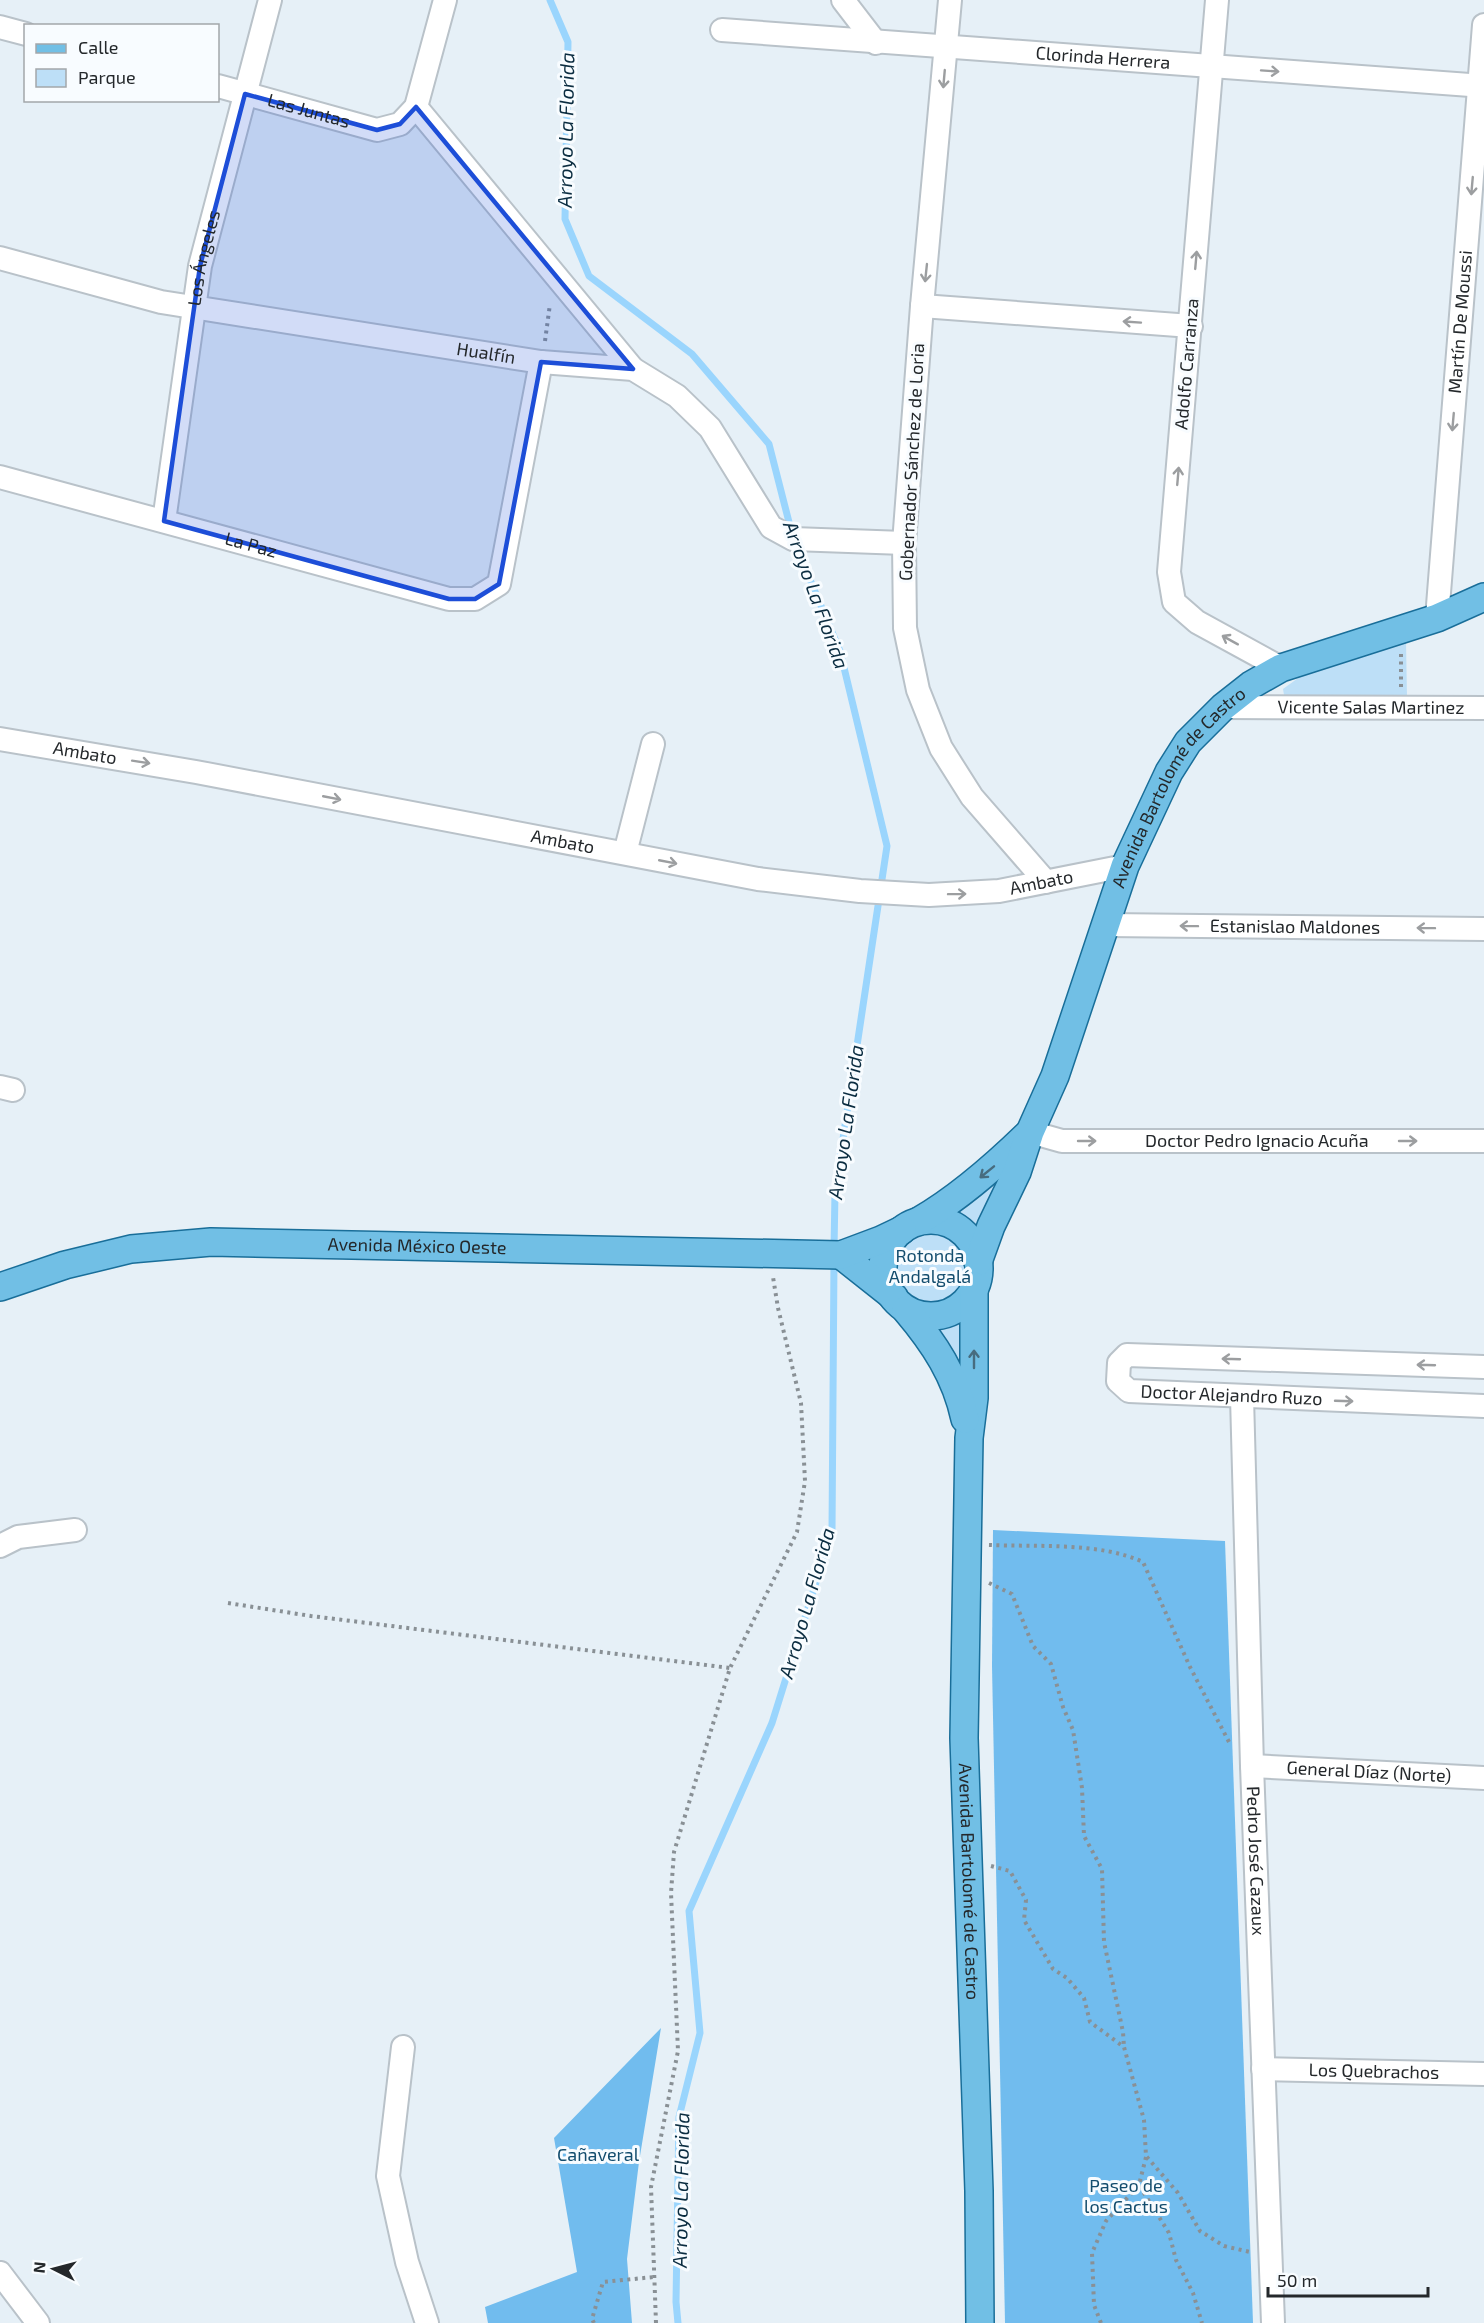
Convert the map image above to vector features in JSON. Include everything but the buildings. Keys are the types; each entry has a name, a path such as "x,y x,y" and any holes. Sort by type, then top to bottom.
{"main road":[{"name":"Avenida Bartolomé de Castro","path":"980,2323 979,2191 964,1738 969,1438 974,1398 976,1274 990,1226 1017,1172 1030,1132 1056,1076 1125,866 1169,772 1188,742 1223,707 1251,685 1281,668 1437,618 1484,597"},
{"name":"Avenida Bartolomé de Castro","path":"910,1225 939,1210 1001,1160 1030,1132"},
{"path":"841,1255 901,1304 929,1316 946,1313 967,1299 976,1274 973,1245 963,1232 941,1221 910,1225 889,1246 884,1263 887,1287 901,1304"},
{"name":"Avenida México Oeste","path":"0,1287 65,1265 131,1249 211,1242 841,1255 881,1240 910,1225"},
{"name":"Avenida Bartolomé de Castro","path":"901,1304 930,1339 945,1364 962,1407 969,1438"}],"street":[{"name":"Los Ángeles","path":"164,521 200,266 270,0"},
{"path":"445,0 416,107 633,369"},
{"path":"843,0 876,43"},
{"name":"Gobernador Sánchez de Loria","path":"950,0 922,306 904,543 905,628 918,690 941,748 972,797 1046,882"},
{"name":"Adolfo Carranza","path":"1217,0 1170,572 1174,602 1197,622 1281,668"},
{"name":"Martín De Moussi","path":"1437,618 1482,86 1484,26"},
{"path":"0,27 24,33"},
{"name":"Clorinda Herrera","path":"722,30 1482,86"},
{"name":"Las Juntas","path":"219,86 377,130 400,124 416,107"},
{"name":"Hualfín","path":"0,258 161,302 541,362 633,369 677,396 710,428 771,527 793,539 904,543"},
{"path":"922,306 1191,326"},
{"name":"La Paz","path":"0,477 449,599 475,599 500,584 541,362"},
{"name":"Vicente Salas Martinez","path":"1223,707 1484,708"},
{"name":"Ambato","path":"0,739 196,772 758,879 860,891 898,895 999,891 1125,866"},
{"path":"624,853 653,744"},
{"name":"Estanislao Maldones","path":"1106,925 1484,929"},
{"name":"Doctor Pedro Ignacio Acuña","path":"1030,1132 1062,1141 1484,1141"},
{"name":"Doctor Alejandro Ruzo","path":"1484,1367 1128,1355 1119,1363 1118,1380 1129,1391 1484,1406"},
{"name":"Pedro José Cazaux","path":"1242,1397 1252,1766 1273,2323"},
{"path":"0,1546 18,1537 75,1530"},
{"name":"General Díaz (Norte)","path":"1252,1766 1484,1778"},
{"path":"403,2047 388,2176 406,2262 427,2323"},
{"name":"Los Quebrachos","path":"1263,2069 1484,2074"},
{"path":"0,2273 38,2323"}],"path":[{"path":"541,362 550,313 551,270"},
{"path":"1401,629 1401,708"},
{"path":"656,2323 651,2187 678,2051 671,1893 674,1852 730,1668 797,1532 805,1481 801,1403 778,1308 770,1252"},
{"path":"968,1544 1107,1550 1143,1562 1190,1667 1232,1748 1252,1766"},
{"path":"967,1571 1012,1594 1033,1646 1052,1664 1063,1707 1073,1730 1082,1788 1084,1836 1102,1869 1104,1942 1123,2032 1124,2047 1144,2120 1146,2156 1139,2185 1106,2221 1092,2253 1094,2305 1101,2323"},
{"path":"228,1603 311,1616 730,1668"},
{"path":"969,1865 997,1866 1010,1871 1026,1900 1024,1920 1053,1969 1067,1978 1084,1998 1090,2022 1124,2047"},
{"path":"1146,2156 1178,2193 1200,2231 1224,2246 1271,2256"},
{"path":"1139,2185 1168,2234 1176,2260 1193,2293 1202,2323"},
{"path":"594,2323 592,2319 603,2282 654,2277"}],"highlighted area":[{"path":"245,94 377,130 400,124 416,107 633,369 541,362 499,584 475,599 449,599 164,521 200,266"}],"green space":[{"path":"1406,641 1407,697 1288,697 1284,695 1283,689 1301,676"},
{"path":"1007,1167 980,1230 957,1211"},
{"name":"Rotonda Andalgalá","path":"930,1231 950,1237 960,1247 966,1267 960,1287 950,1297 930,1303 910,1297 900,1287 894,1267 900,1247 910,1237"},
{"path":"962,1321 962,1372 948,1341 937,1327"},
{"name":"Paseo de los Cactus","path":"993,1530 1225,1541 1253,2323 1005,2323 992,1666"},
{"name":"Cañaveral","path":"661,2028 639,2162 627,2259 632,2323 488,2323 485,2307 577,2272 554,2138"}],"waterway":[{"name":"Arroyo La Florida","path":"550,0 568,42 565,219 589,276 692,354 769,444 791,530"},
{"name":"Arroyo La Florida","path":"795,544 840,651 887,846 835,1192 834,1249"},
{"name":"Arroyo La Florida","path":"678,2323 676,2302 679,2117 700,2033 689,1911 772,1723 832,1531 834,1260"}]}
